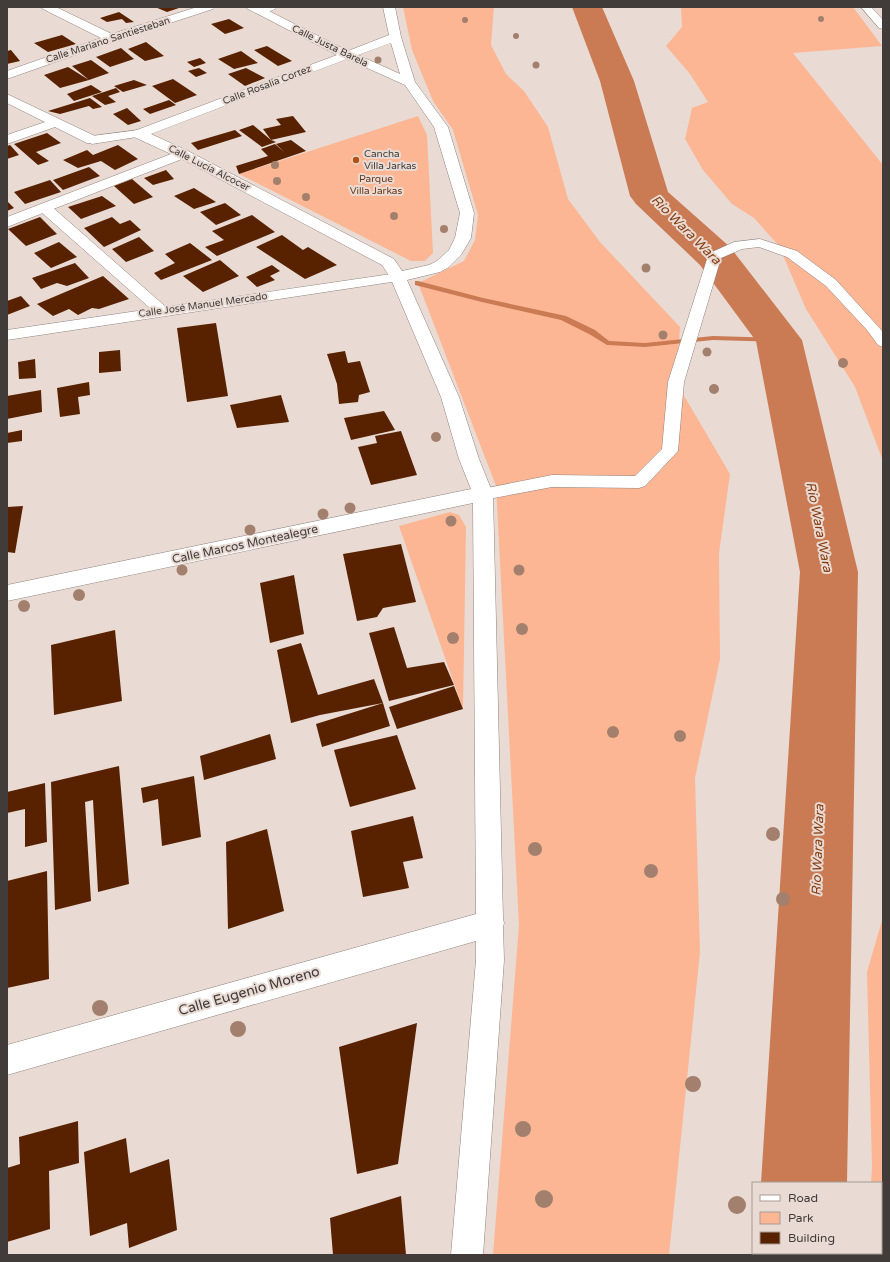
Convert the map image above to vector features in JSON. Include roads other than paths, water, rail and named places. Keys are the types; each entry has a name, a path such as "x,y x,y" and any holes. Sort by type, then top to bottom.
{"street":[{"path":"47,7 111,38"},
{"name":"Calle Mariano Santiesteban","path":"7,74 111,38 209,7"},
{"path":"389,7 395,37 409,82 441,127 467,213 463,238 456,252 443,264 434,269 398,277"},
{"name":"Calle Justa Barela","path":"256,9 347,56 409,82"},
{"name":"Calle Rosalía Cortez","path":"139,134 395,37"},
{"path":"7,98 92,140"},
{"path":"7,140 57,122"},
{"name":"Calle Lucia Alcocer","path":"139,134 183,154 388,262 398,277 450,398 469,459 483,494"},
{"path":"7,222 183,154"},
{"path":"467,1255 490,960 491,923 483,494"},
{"name":"Calle Marcos Montealegre","path":"7,593 483,494"},
{"name":"Calle Eugenio Moreno","path":"7,1060 491,923"}],"lane":[{"path":"256,9 272,7"},
{"path":"866,7 883,26"},
{"path":"92,140 139,134"},
{"path":"45,208 162,311"},
{"path":"483,494 552,481 639,482 670,452 676,382 715,256 740,244 760,243 792,254 831,283 872,327 883,342"},
{"name":"Calle José Manuel Mercado","path":"7,335 398,277"}],"waterway":[{"name":"Río Wara Wara","path":"587,7 617,81 650,196 715,256 779,340 829,572 804,1182"},
{"path":"418,283 482,300 563,318 592,332 607,343 645,345 713,338 779,340"}],"place":[{"name":"Cancha Villa Jarkas","path":"356,160"}],"park label":[{"name":"Parque Villa Jarkas","path":"376,184"}]}
